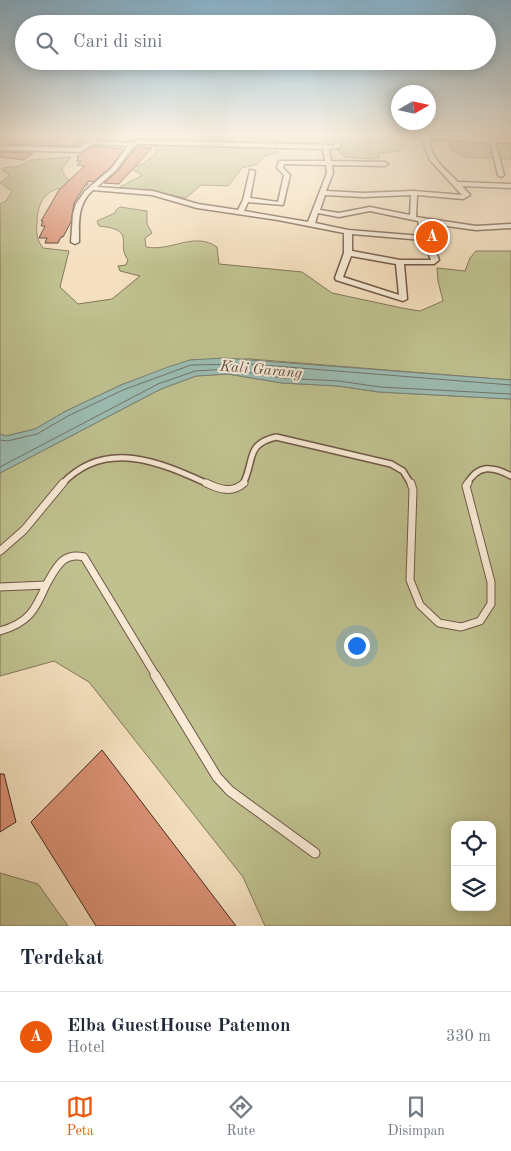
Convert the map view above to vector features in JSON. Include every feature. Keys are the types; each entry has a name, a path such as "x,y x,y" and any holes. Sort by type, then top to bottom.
{"street":[{"path":"75,242 76,214 79,204 87,192 103,178"},
{"path":"240,212 246,200 251,178"},
{"path":"246,200 281,204 286,178"},
{"path":"311,224 328,178"},
{"path":"323,193 363,195 414,192 467,197 450,178"},
{"path":"455,184 511,186"},
{"path":"92,188 153,193 197,206 311,224 348,232 426,238"},
{"path":"348,252 400,262 434,262 436,260 417,219 414,192"},
{"path":"363,195 370,209"},
{"path":"316,211 338,215 370,209 417,219 476,228 511,226"},
{"path":"348,232 348,252 339,278 403,299 400,262"}],"lane":[{"path":"0,551 17,540 56,489 73,472 94,462 121,457 148,460 222,490 230,491 239,489 246,482 255,446 259,441 276,437 392,464 402,470 409,478 413,490 410,580 420,605 439,623 461,627 480,621 491,604 491,582 466,486 472,474 485,467 501,470 511,476"},
{"path":"0,631 13,628 26,621 36,609 46,585 60,562 66,556 75,554 84,557 217,776 230,790 316,853"},
{"path":"0,587 46,585"}],"green space":[{"path":"6,178 67,178 88,183 88,185 80,187 60,188 49,193 41,203 37,215 38,239 43,248 69,251 60,287 78,304 112,299 140,276 120,271 118,266 126,265 128,260 123,248 122,234 111,228 99,226 97,221 115,213 120,207 147,211 147,224 152,233 145,238 146,247 164,247 200,241 217,247 219,264 302,272 332,293 420,311 443,301 437,268 465,271 470,258 476,251 511,251 511,380 250,359 190,360 121,385 66,411 35,429 6,436 0,434 0,204 6,201 12,191 0,183"},
{"path":"137,178 234,178 228,186 201,185 186,198 120,187"},
{"path":"228,374 282,383 338,386 379,392 511,399 511,926 265,926 243,877 89,682 54,661 0,676 0,473 161,389 196,376"},
{"path":"0,873 38,884 68,926 0,926"}],"water":[{"name":"Kali Garang","path":"224,358 511,380 511,399 379,392 338,386 282,383 228,374 196,376 161,389 0,473 0,434 6,436 35,429 66,411 121,385 168,367 190,360"}],"building":[{"path":"71,178 98,178 93,182 88,181 74,203 71,222 63,237 61,237 58,243 45,243 47,238 39,238 45,226 41,226 43,221 41,221 59,190"},
{"path":"110,178 124,178 119,184 104,183"},
{"path":"102,750 236,926 96,926 31,822"},
{"path":"0,774 4,774 16,822 0,832"}],"place":[{"name":"Elba GuestHouse Patemon","path":"432,237"}]}
